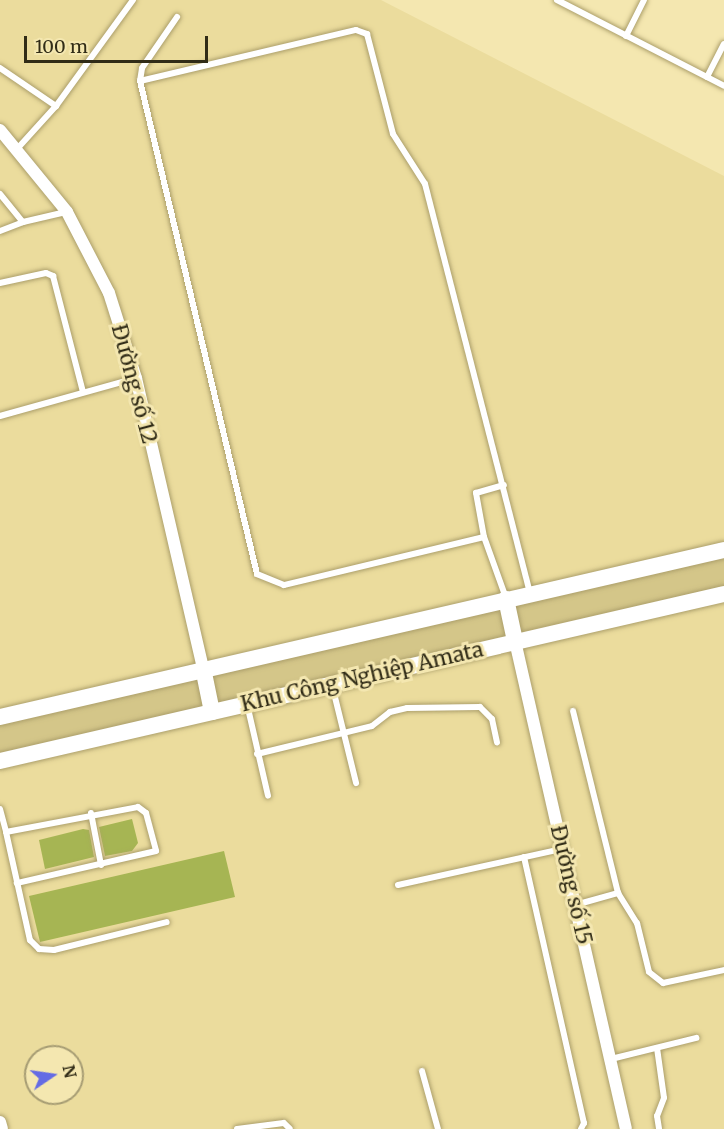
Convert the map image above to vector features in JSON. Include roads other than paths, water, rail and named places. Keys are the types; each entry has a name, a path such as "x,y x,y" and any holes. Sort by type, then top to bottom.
{"street":[{"name":"Đường số 12","path":"0,130 67,212 109,293 136,378 203,668"},
{"name":"Khu Công Nghiệp Amata","path":"0,717 203,668 724,550"},
{"name":"Khu Công Nghiệp Amata","path":"0,761 724,594"},
{"path":"506,599 515,641"},
{"name":"Đường số 15","path":"515,641 626,1129"},
{"path":"203,668 212,712"},
{"path":"0,1122 2,1129"}],"lane":[{"path":"17,149 56,106 133,0"},
{"path":"557,0 724,86"},
{"path":"626,36 644,0"},
{"path":"177,17 142,68 140,81 257,574 284,585 484,537"},
{"path":"140,81 356,30 367,34 393,134 425,184 530,593"},
{"path":"706,77 724,44"},
{"path":"0,68 56,106"},
{"path":"0,194 23,222"},
{"path":"0,231 23,222 67,212"},
{"path":"0,283 46,273 52,276 83,392"},
{"path":"0,416 136,378"},
{"path":"504,485 476,493 484,537 506,599"},
{"path":"331,685 356,783"},
{"path":"246,704 268,796"},
{"path":"257,754 372,726 398,709 472,706 487,712 497,742"},
{"path":"573,711 618,893 637,922 655,980 663,983 724,970"},
{"path":"6,832 91,813 138,807 146,813 156,851 17,884"},
{"path":"0,809 30,940 39,949 54,950 167,922"},
{"path":"91,813 101,865"},
{"path":"398,885 562,848"},
{"path":"524,857 584,1123 581,1129"},
{"path":"575,905 618,893"},
{"path":"610,1059 696,1038"},
{"path":"657,1048 664,1098 657,1116 660,1129"},
{"path":"422,1071 438,1129"},
{"path":"237,1129 284,1123 290,1129"}]}
